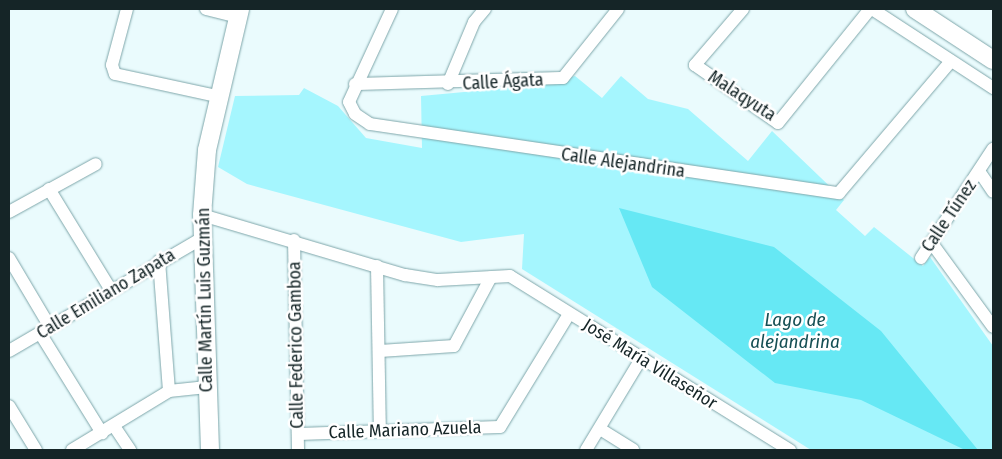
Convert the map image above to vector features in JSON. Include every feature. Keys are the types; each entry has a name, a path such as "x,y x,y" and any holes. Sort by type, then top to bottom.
{"street":[{"path":"127,9 112,65 115,74 221,97"},
{"path":"206,9 239,13"},
{"name":"Calle Alejandrina","path":"392,9 355,84 349,102 355,114 370,124 839,193 951,61"},
{"path":"448,84 474,22 485,9"},
{"name":"Calle Ágata","path":"355,84 448,84 563,78 618,9"},
{"name":"Malaqyuta","path":"743,9 695,65 778,123 871,9"},
{"path":"871,9 993,88"},
{"path":"915,9 993,60"},
{"name":"Calle Martín Luis Guzmán","path":"210,450 202,215 207,150 221,97 239,13"},
{"name":"Calle Túnez","path":"921,258 993,149"},
{"path":"9,212 96,164"},
{"path":"979,171 993,192"},
{"path":"49,189 111,290"},
{"path":"202,215 294,240 377,266 438,280 491,277"},
{"name":"Calle Emiliano Zapata","path":"9,351 159,261 204,238"},
{"name":"Calle Federico Gamboa","path":"294,240 298,450"},
{"path":"931,242 993,327"},
{"path":"9,258 45,330 102,433"},
{"path":"159,261 169,392"},
{"path":"377,266 380,430"},
{"name":"José María Villaseñor","path":"491,277 510,276 790,450"},
{"path":"380,351 454,346 491,277"},
{"name":"Calle Mariano Azuela","path":"298,434 500,427 569,314"},
{"path":"586,450 641,359"},
{"path":"72,450 169,392 207,387"},
{"path":"9,406 36,450"},
{"path":"114,426 130,450"},
{"path":"600,429 633,450"}],"shaded area":[{"path":"575,76 602,98 621,76 648,99 688,109 748,161 772,131 844,200 836,210 865,236 874,227 923,266 930,257 993,346 993,450 811,450 522,269 524,234 461,242 247,184 218,167 235,96 299,95 304,88 338,106 366,138 422,148 421,96 550,84"}],"water":[{"name":"Lago de alejandrina","path":"619,208 774,247 881,331 978,450 965,450 861,400 775,383 652,287"}]}
